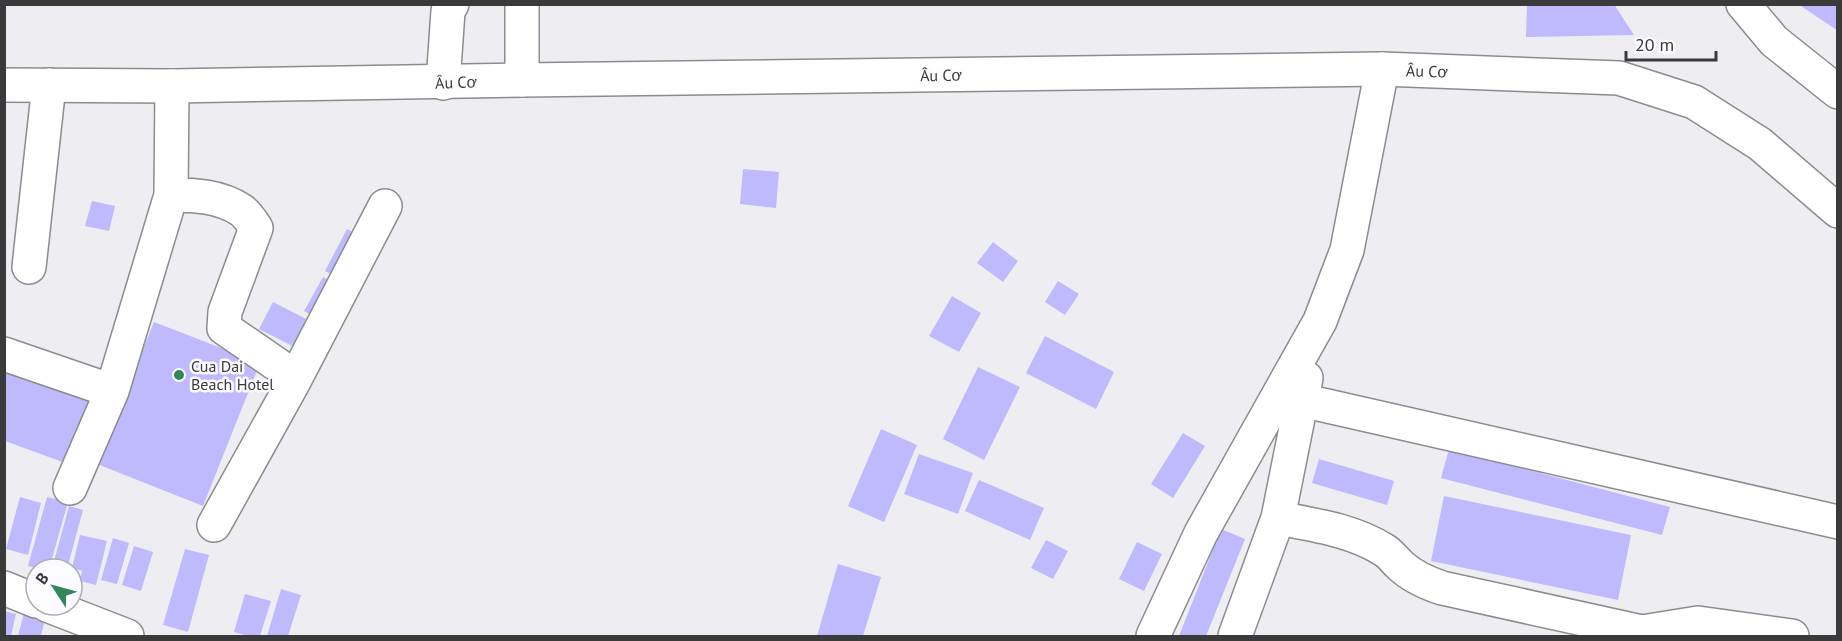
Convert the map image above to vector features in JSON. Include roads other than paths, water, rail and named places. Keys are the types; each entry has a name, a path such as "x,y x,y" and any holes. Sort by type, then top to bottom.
{"main road":[{"path":"443,83 448,11 452,4"},
{"path":"522,4 522,80"},
{"path":"1743,4 1774,41 1838,92"},
{"path":"1235,636 1278,518 1301,400 1320,321 1347,250 1382,69"},
{"name":"Âu Cơ","path":"4,85 443,83 522,80 1382,69 1619,78 1694,102 1760,144 1838,211"},
{"path":"29,267 49,85"},
{"path":"70,488 112,391 171,195 172,86"},
{"path":"171,195 201,195 226,203 242,210 256,228 225,312 224,328 288,372 293,382"},
{"path":"214,525 293,382 385,206"},
{"path":"1153,636 1202,533 1320,321"},
{"path":"4,354 112,391"},
{"path":"1301,400 1838,522"},
{"path":"1278,518 1337,530 1364,539 1387,552 1400,566 1423,581 1442,588 1642,632 1698,623 1792,636"},
{"path":"4,588 24,596"},
{"path":"78,617 127,636"}],"place":[{"name":"Cua Dai Beach Hotel","path":"179,375"}]}
